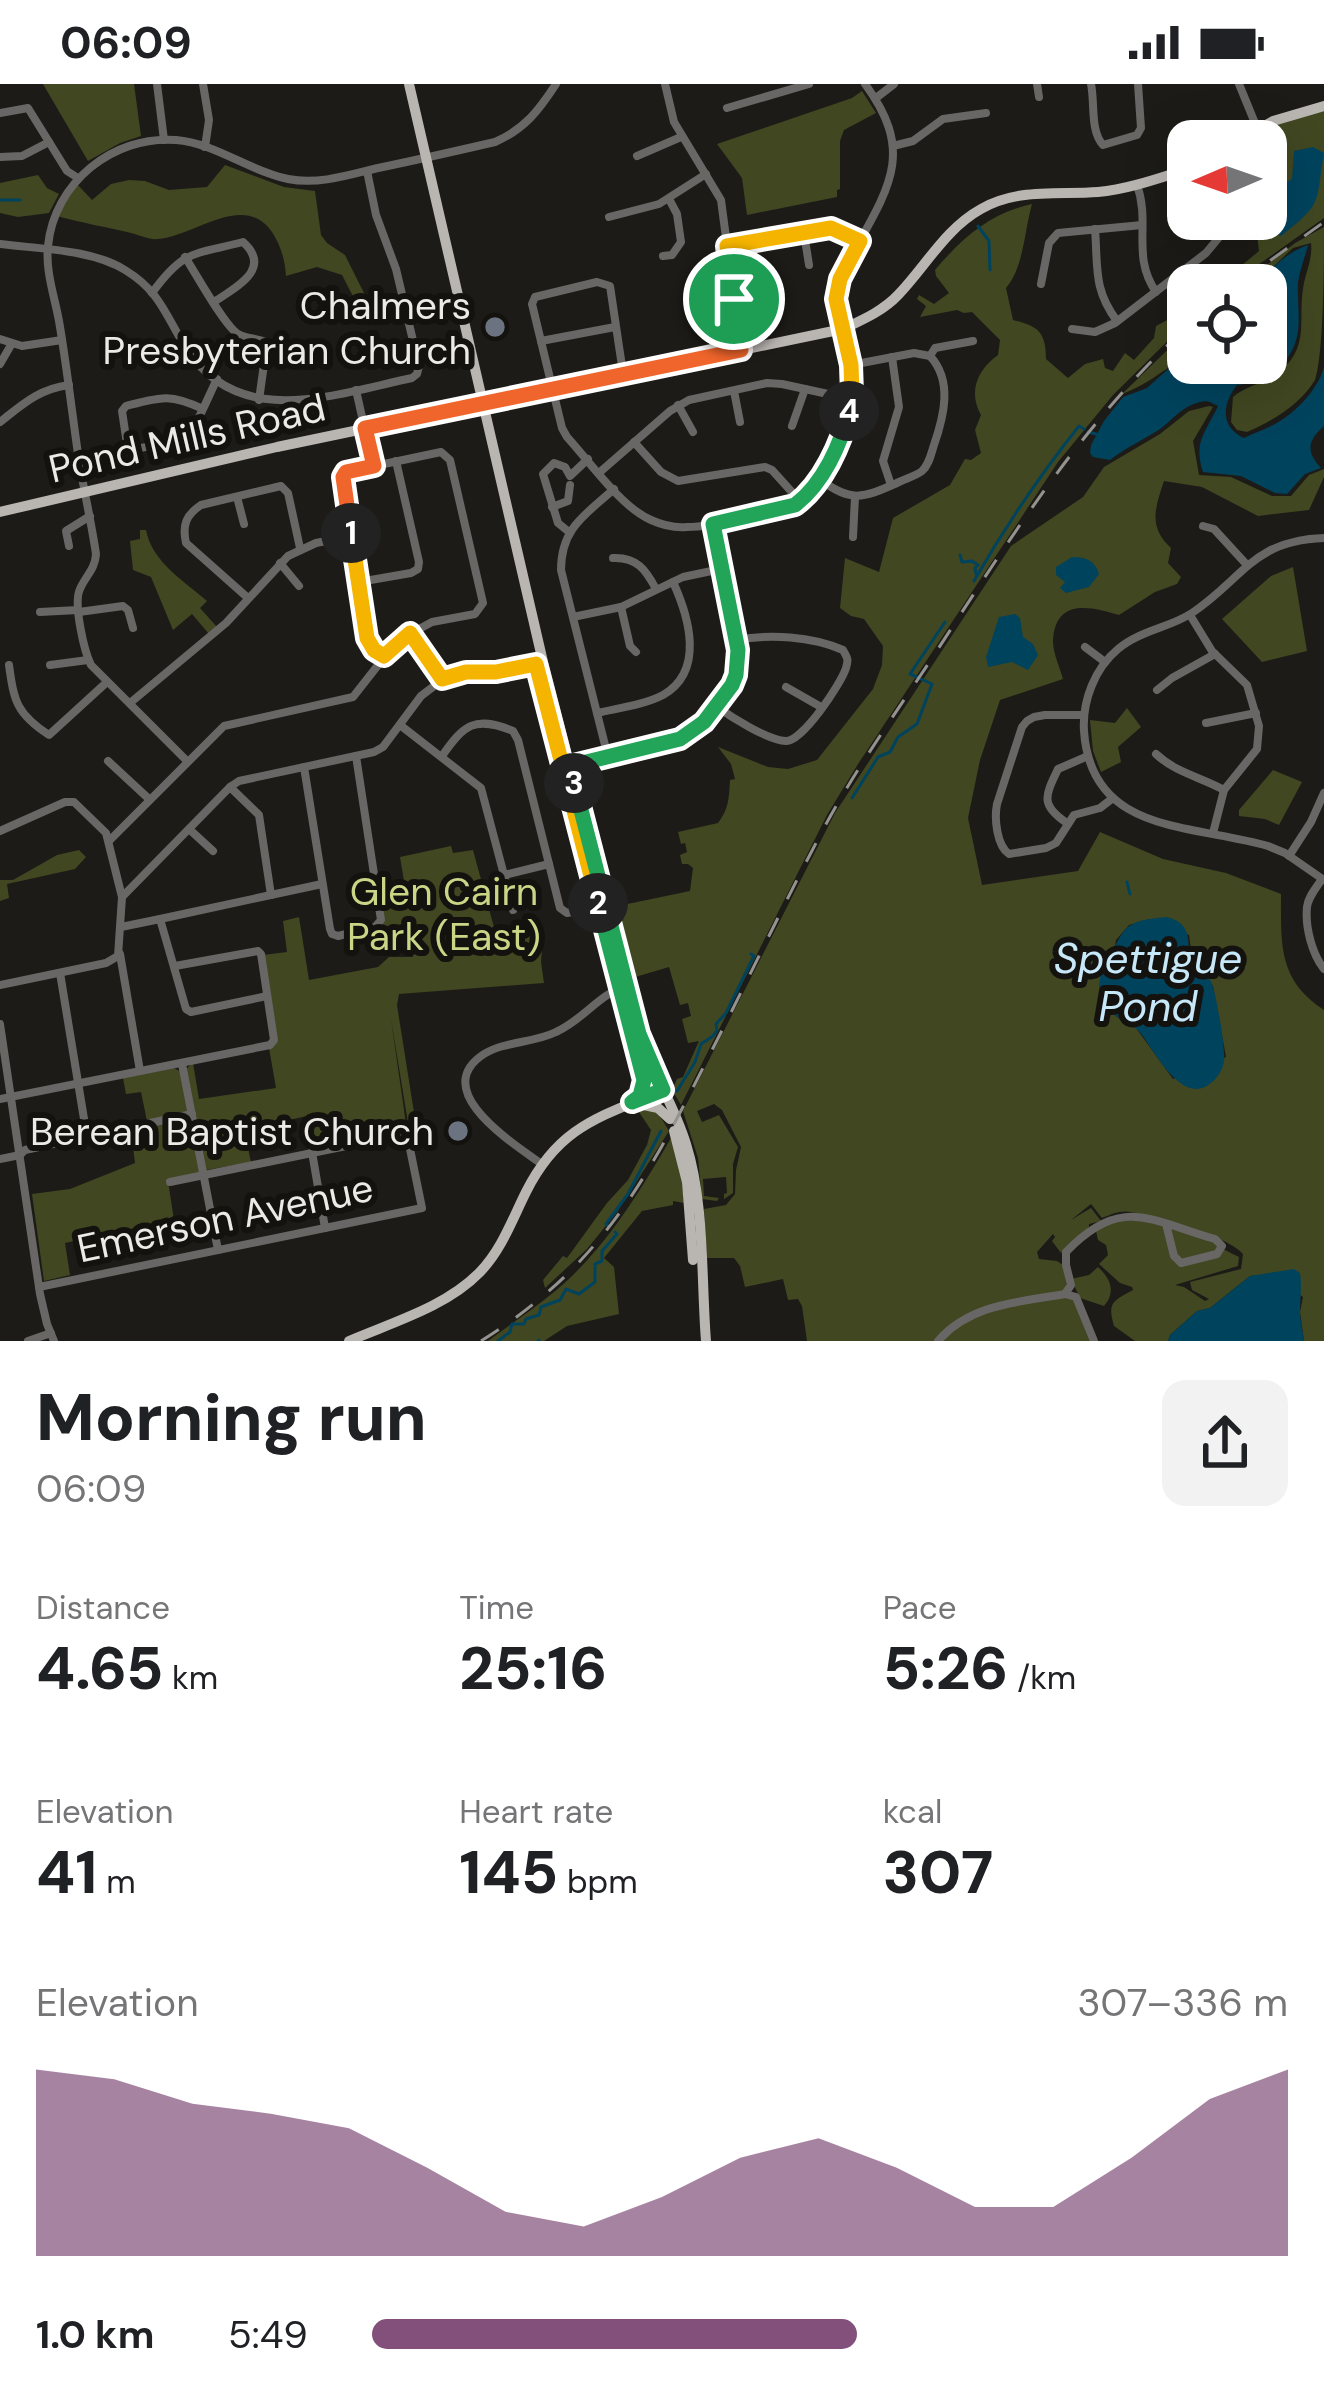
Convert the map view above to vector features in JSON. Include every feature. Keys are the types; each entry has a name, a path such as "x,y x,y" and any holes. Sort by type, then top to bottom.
{"main road":[{"path":"406,84 540,663 623,986 643,1090 632,1102"},
{"path":"1278,120 1324,106"},
{"name":"Pond Mills Road","path":"0,512 365,428 843,328 895,298 949,233 982,208 1032,193 1098,192 1167,176"},
{"path":"623,986 687,1182 703,1341"},
{"path":"638,1054 676,1115 691,1164 703,1341"},
{"path":"349,1341 437,1303 481,1272 543,1165 578,1129 660,1092"},
{"path":"632,1102 658,1108 670,1119"}],"street":[{"path":"157,84 164,140"},
{"path":"203,84 209,130 206,147"},
{"path":"187,761 88,660 79,611 80,589 95,565 90,516 47,267 58,208 78,178 116,150 141,142 196,142 266,173 304,181 368,171 507,137 534,118 556,84"},
{"path":"665,84 681,137 721,200 741,350"},
{"path":"727,108 809,84"},
{"path":"623,373 610,286 597,282 535,297 532,304 562,428 614,489 649,520 675,527 713,524 783,508 800,501 819,479 842,437 852,394 851,365 836,299 840,279 889,184 893,146 866,84"},
{"path":"876,98 894,84"},
{"path":"1037,84 1039,97"},
{"path":"1091,84 1095,134 1102,145 1137,135 1141,128 1138,84"},
{"path":"1239,84 1254,120"},
{"path":"0,113 28,109 67,171 78,178"},
{"path":"893,146 913,141 944,119 986,113"},
{"path":"637,156 681,137"},
{"path":"0,157 22,155 49,141"},
{"path":"0,244 91,256 127,271 170,316 202,367 217,380 259,400 298,401 356,390 412,378 419,366 368,171"},
{"path":"609,218 650,208 706,174"},
{"path":"1137,185 1142,199 1144,272 1156,292"},
{"path":"663,256 672,255 681,242 677,214 669,199"},
{"path":"1041,284 1053,236 1063,231 1142,225"},
{"path":"727,246 831,228 860,241"},
{"path":"1096,229 1098,285 1117,321"},
{"path":"804,233 809,265"},
{"path":"1072,329 1095,332 1117,321 1217,240"},
{"path":"152,293 185,257 243,242 256,263 252,272 214,302"},
{"path":"185,257 231,328 267,344 259,400"},
{"path":"734,299 758,297"},
{"path":"542,341 615,327"},
{"path":"0,339 22,346 62,340"},
{"path":"930,356 935,348 973,341"},
{"path":"0,364 13,344"},
{"path":"819,479 840,494 855,497 891,485 925,469 942,422 943,385 940,369 930,356 914,353 851,365"},
{"path":"891,485 883,460 899,407 892,358"},
{"path":"202,410 164,396 126,406 122,411 127,444 134,449 187,436 194,428 217,380"},
{"path":"600,472 689,400 767,383 852,394"},
{"path":"0,422 29,397 69,385"},
{"path":"792,426 805,389"},
{"path":"356,390 374,466"},
{"path":"734,391 740,422"},
{"path":"678,405 693,432"},
{"path":"634,442 670,478 687,481 765,467 800,501"},
{"path":"109,841 224,726 353,697 384,656 410,633 432,622 475,614 483,604 448,456 435,452 346,472 343,477 367,638 384,656"},
{"path":"569,532 558,523 543,474 554,463 565,467 570,476 588,459"},
{"path":"358,582 418,569 396,461"},
{"path":"552,507 568,501 570,485"},
{"path":"248,598 186,543 186,519 201,505 286,488 300,548"},
{"path":"608,757 561,571 569,532 614,489"},
{"path":"237,497 244,524"},
{"path":"853,538 855,497"},
{"path":"69,546 66,532 90,516"},
{"path":"567,767 680,739 704,722 736,675 736,640 713,524"},
{"path":"1204,526 1214,530 1246,565"},
{"path":"130,703 226,623 280,563 300,548 352,536"},
{"path":"1324,538 1276,546 1246,565 1190,615 1137,635 1105,662 1090,689 1084,715 1088,756 1100,782 1124,808 1156,823 1268,846 1323,879 1307,901 1307,910 1312,948 1324,969"},
{"path":"613,558 643,567 656,589"},
{"path":"280,563 299,586"},
{"path":"574,617 620,607 683,577 721,568"},
{"path":"597,713 662,695 688,667 692,654 673,582"},
{"path":"40,612 123,606 134,628"},
{"path":"620,607 636,652"},
{"path":"1190,615 1215,654 1247,685 1259,735 1257,749 1224,790 1214,833"},
{"path":"410,633 442,679"},
{"path":"716,706 788,742 800,737 845,671 843,650 785,637 736,640"},
{"path":"1085,647 1105,662"},
{"path":"1157,690 1215,654"},
{"path":"50,665 88,660"},
{"path":"122,897 239,781 374,752 383,747 421,696 442,679 540,663"},
{"path":"9,665 19,709 49,735 107,682"},
{"path":"786,687 821,707"},
{"path":"1206,723 1256,713"},
{"path":"1084,715 1034,717 1022,727 995,813 1002,847 1010,854 1046,848 1056,843 1074,815 1100,808 1113,798"},
{"path":"400,725 481,788 513,910"},
{"path":"442,756 465,727 494,725 513,731 562,911 605,905"},
{"path":"1156,754 1170,766 1224,790"},
{"path":"304,767 332,934 338,936 380,924 356,756"},
{"path":"1067,823 1051,812 1048,795 1058,769 1088,756"},
{"path":"108,761 149,799"},
{"path":"230,787 259,815 271,895"},
{"path":"1289,856 1324,793"},
{"path":"0,831 74,802 106,833 122,897 118,956 106,963 0,985"},
{"path":"189,829 213,851"},
{"path":"504,875 549,864"},
{"path":"121,926 322,884"},
{"path":"160,919 185,1009 191,1012 267,996"},
{"path":"119,950 140,1071"},
{"path":"0,1099 270,1046 274,1040 258,951 175,966"},
{"path":"60,973 87,1137"},
{"path":"543,1165 470,1103 469,1072 484,1054 555,1033 623,986"},
{"path":"0,1024 39,1287 52,1337 28,1341"},
{"path":"182,1064 218,1250"},
{"path":"0,1159 192,1114"},
{"name":"Emerson Avenue","path":"39,1287 422,1208 407,1136 312,1151"},
{"path":"170,1182 312,1151 325,1228"},
{"path":"1065,1294 1071,1286 1066,1252 1095,1226 1118,1216 1166,1224 1215,1239 1222,1246 1217,1254 1181,1263 1174,1256 1166,1224"},
{"path":"938,1341 963,1318 978,1312 1065,1294 1076,1297 1094,1341"}],"green space":[{"path":"43,84 134,84 141,136 88,161"},
{"path":"862,91 876,113 844,130 837,197 747,215 742,178 717,144"},
{"path":"1324,111 1324,218 1259,264 1243,264 1259,251 1258,240 1287,240 1287,120"},
{"path":"225,165 284,187 315,191 321,235 345,255 365,295 358,306 342,275 317,267 286,276 272,232 260,220 247,216 218,219 155,239 57,216 77,184 92,200 111,184 129,180 169,190 207,187"},
{"path":"38,175 47,188 59,194 49,213 18,217 0,213 0,183"},
{"path":"1032,204 1020,260 1006,288 1013,320 1039,332 1046,359 1068,378 1085,364 1103,359 1105,368 1113,371 1125,353 1134,360 1154,338 1156,326 1167,320 1167,342 1113,395 1058,462 858,764 827,815 681,1105 672,1090 699,1041 688,1043 682,1019 691,1016 688,1003 680,1005 669,967 632,978 613,907 690,891 693,868 682,864 680,855 687,852 678,832 718,823 724,813 730,780 735,779 718,747 768,767 788,769 817,760 873,689 883,646 864,619 840,608 845,558 879,572 893,518 950,485 965,459 981,453 975,430 981,415 975,390 985,367 998,355 1000,340 972,312 920,317 926,306 917,299 919,295 934,304 949,293 935,270 966,237 1003,214"},
{"path":"1324,227 1322,329 1315,380 1276,417 1247,432 1237,430 1231,422 1233,397 1258,384 1287,384 1287,364 1301,332 1311,243 1268,264"},
{"path":"1167,350 1167,369 1122,394"},
{"path":"1213,407 1193,441 1199,475 1231,477 1272,496 1291,496 1309,475 1324,469 1309,510 1258,516 1202,487 1164,481 1156,525 1171,548 1168,563 1181,577 1177,584 1119,615 1076,608 1060,618 1053,641 1063,679 1000,700 968,818 982,885 1078,871 1100,832 1163,859 1226,873 1281,894 1282,945 1290,974 1324,1010 1324,1341 1304,1341 1303,1297 1272,1274 1250,1276 1210,1308 1197,1311 1168,1341 1135,1341 1114,1326 1111,1312 1113,1303 1132,1287 1099,1264 1108,1255 1096,1231 1112,1220 1146,1221 1215,1242 1239,1257 1238,1266 1175,1285 1205,1301 1209,1299 1192,1290 1190,1282 1241,1269 1243,1254 1208,1234 1157,1218 1127,1212 1102,1218 1091,1204 1071,1220 1091,1208 1101,1221 1089,1224 1061,1253 1052,1241 1053,1234 1037,1252 1039,1259 1063,1265 1067,1287 1059,1297 1077,1303 1091,1341 807,1341 802,1306 798,1299 788,1300 783,1279 745,1287 734,1258 707,1258 704,1209 726,1205 735,1194 741,1147 722,1110 714,1104 697,1111 702,1122 719,1115 738,1147 733,1193 724,1199 726,1177 703,1179 704,1196 719,1198 702,1199 698,1158 683,1111 835,813 1011,546 1083,497 1104,467 1189,411","holes":["1150,919 1189,935 1193,964 1213,986 1226,1057 1173,1079 1136,1028 1105,1006 1116,940 1129,925"]},
{"path":"140,530 146,530 155,552 170,570 207,601 200,608 217,627 209,634 192,614 173,630 151,577 133,570 130,541 140,539"},
{"path":"1293,567 1307,651 1262,662 1222,619 1271,576"},
{"path":"1127,708 1141,727 1118,747 1121,762 1101,772 1090,720 1115,723"},
{"path":"1273,770 1302,782 1279,825 1239,816 1239,810"},
{"name":"Glen Cairn Park (East)","path":"451,846 453,853 473,850 495,931 543,938 544,983 399,994 416,1125 410,1135 391,1019 406,1124 399,1132 331,1144 331,1123 329,1144 315,1146 307,1116 244,1130 251,1162 206,1170 186,1069 193,1063 199,1099 276,1088 263,955 287,952 283,921 299,917 309,980 378,967 389,957 413,957 413,949 382,928 378,891 405,887 400,857"},
{"path":"79,850 86,857 75,869 7,884 9,898 0,901 0,880 13,880 57,855"},
{"path":"174,1068 181,1072 201,1170 168,1181 174,1220 65,1243 70,1275 44,1281 32,1194 70,1189 135,1163 131,1131 148,1126 141,1092 126,1094 123,1078"},
{"path":"644,1108 657,1113 669,1131 617,1212 587,1249 545,1288 543,1280 563,1256 567,1258 628,1180 651,1130 639,1112 632,1112"},
{"path":"671,1138 680,1158 684,1203 673,1201 673,1205 642,1211 604,1258 614,1267 619,1314 567,1326 544,1341 488,1341 586,1261 626,1211"},
{"path":"1098,1267 1110,1286 1104,1306 1080,1298 1071,1279 1089,1275"}],"water":[{"path":"1313,147 1324,153 1315,201 1287,231 1287,182 1292,179 1294,151"},
{"path":"1308,245 1298,282 1298,331 1287,359 1287,264 1277,264"},
{"path":"1324,367 1324,426 1310,447 1321,468 1305,474 1287,494 1241,476 1203,472 1200,445 1218,406 1206,401 1189,406 1110,460 1093,457 1091,445 1104,421 1123,397 1147,388 1167,370 1167,384 1241,384 1228,400 1226,414 1231,428 1244,438 1288,416 1316,385"},
{"path":"1072,557 1089,560 1099,574 1089,587 1066,593 1060,588 1065,582 1056,575 1056,567"},
{"path":"1015,614 1023,637 1038,655 1028,670 1012,662 988,667 986,657 999,617"},
{"name":"Spettigue Pond","path":"1167,917 1183,926 1192,962 1210,980 1215,995 1224,1061 1205,1087 1194,1089 1173,1077 1138,1031 1110,1011 1100,991 1103,968 1126,929 1139,921"},
{"path":"1294,1269 1300,1273 1304,1341 1168,1341 1197,1311 1210,1308 1250,1276"}],"waterway":[{"path":"0,200 20,200"},
{"path":"978,226 989,241 990,270"},
{"path":"974,581 1050,463 1079,426 1084,429"},
{"path":"1088,432 1096,434"},
{"path":"960,555 962,562 978,565 976,574"},
{"path":"917,677 910,674 945,622"},
{"path":"852,798 878,757 890,752 898,737 917,724 932,684 921,679"},
{"path":"1127,882 1130,894"},
{"path":"677,1091 701,1044 717,1030 751,954"},
{"path":"608,1226 661,1131"},
{"path":"498,1341 512,1324 524,1324 539,1315 541,1307 560,1300 566,1289 579,1294 595,1282 595,1264 602,1261 602,1251 615,1232"}],"railway":[{"path":"1265,264 1324,222"},
{"path":"481,1341 560,1281 618,1215 665,1140 810,854 865,758 1052,479 1167,346"}],"place":[{"name":"Chalmers Presbyterian Church","path":"495,327"},
{"name":"Berean Baptist Church","path":"458,1131"}],"route":[{"path":"831,228 860,241 840,279 836,299 852,383 842,437 813,489 795,505 713,524 738,650 732,685 704,722 680,739 570,766 639,1034 663,1090 632,1102 640,1096 644,1080 536,664 442,679 410,633 384,656 374,650 367,638 343,477 346,472 374,466 365,428 741,350 734,299 727,246 831,228"}]}
